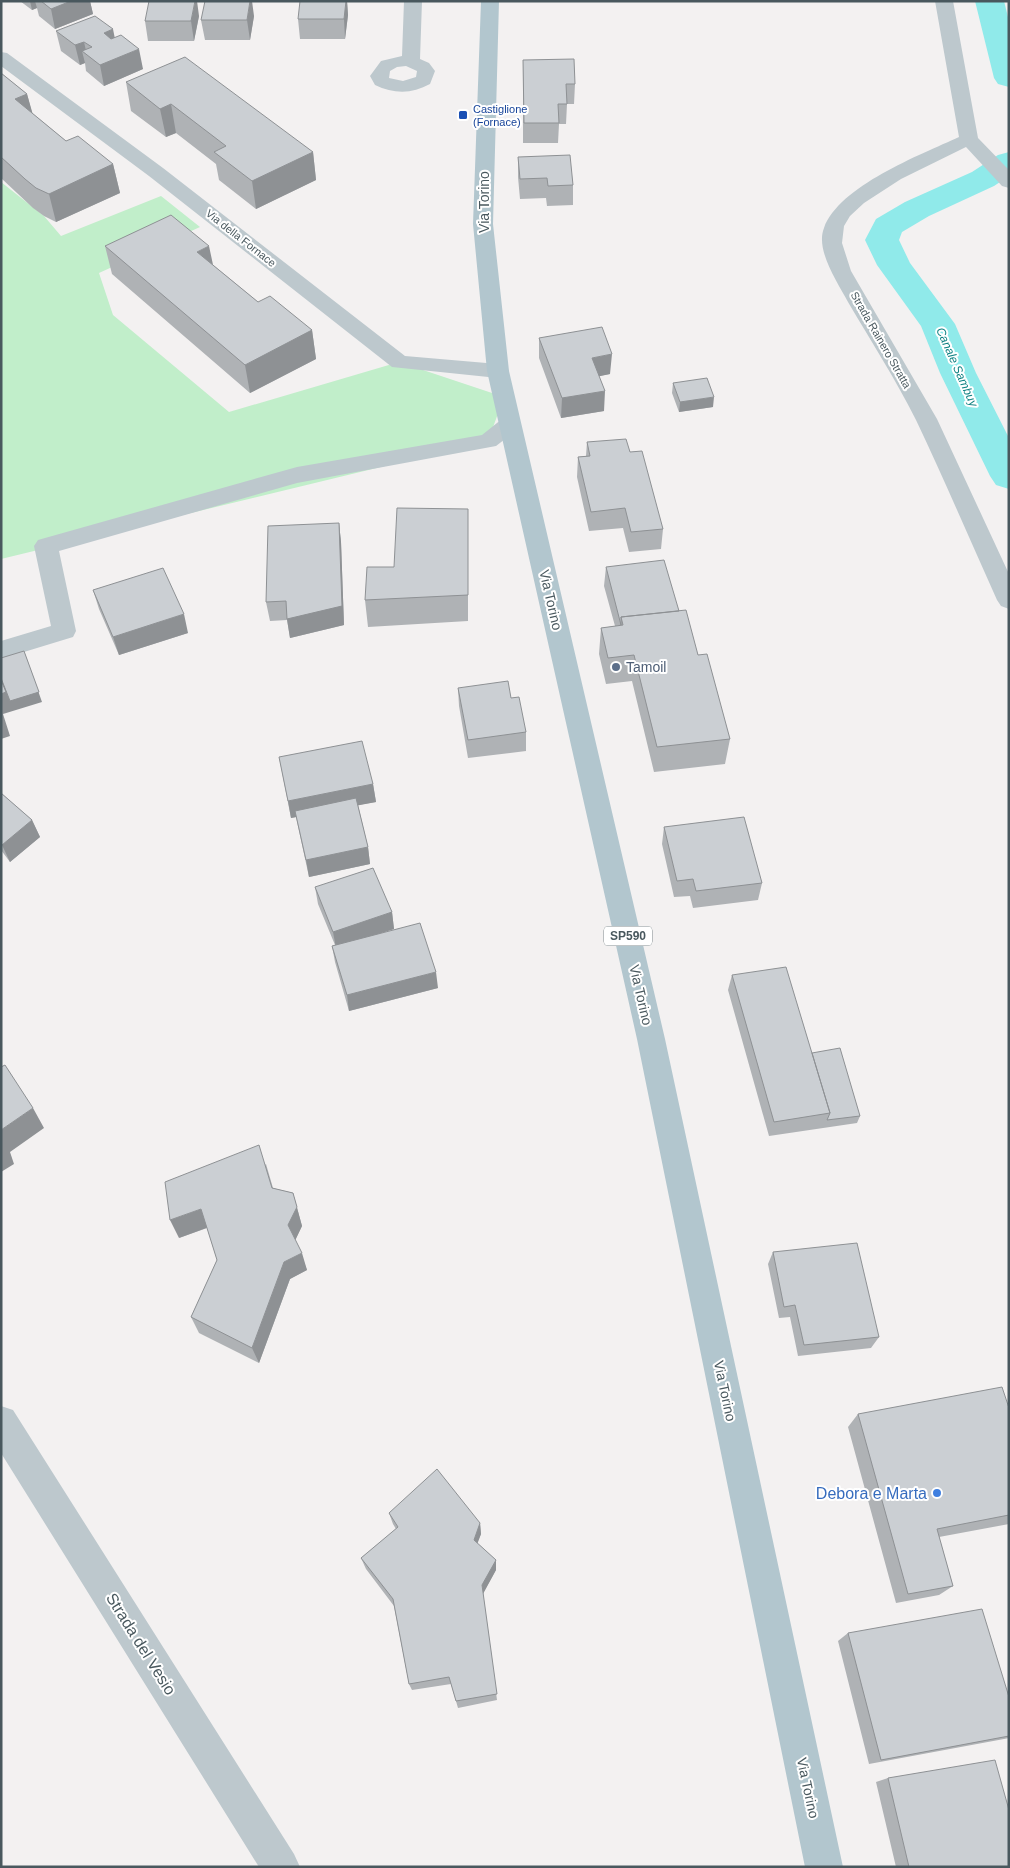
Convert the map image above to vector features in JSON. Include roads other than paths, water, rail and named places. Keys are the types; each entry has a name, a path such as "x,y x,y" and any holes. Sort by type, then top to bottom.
{"main road":[{"name":"Via Torino","path":"490,1 483,224 498,371 652,1038 824,1867"}],"street":[{"path":"410,61 413,1"},
{"path":"944,1 969,139 1009,182"},
{"name":"Via della Fornace","path":"1,57 156,172 399,362 498,371"},
{"name":"Strada Rainero Stratta","path":"969,139 869,189 844,211 833,227 834,251 841,271 926,419 1009,600"},
{"path":"1,650 64,631 46,546 297,474 488,441 510,424"},
{"name":"Strada del Vesio","path":"1,1422 282,1867"}],"waterway":[{"name":"Canale Sambuy","path":"989,1 1009,78"},
{"name":"Canale Sambuy","path":"1009,162 983,179 917,209 888,226 882,240 894,265 938,324 958,373 1009,476"}],"place":[{"name":"Castiglione (Fornace)","path":"463,115"},
{"name":"Tamoil","path":"616,667"},
{"name":"Debora e Marta","path":"937,1493"}]}
